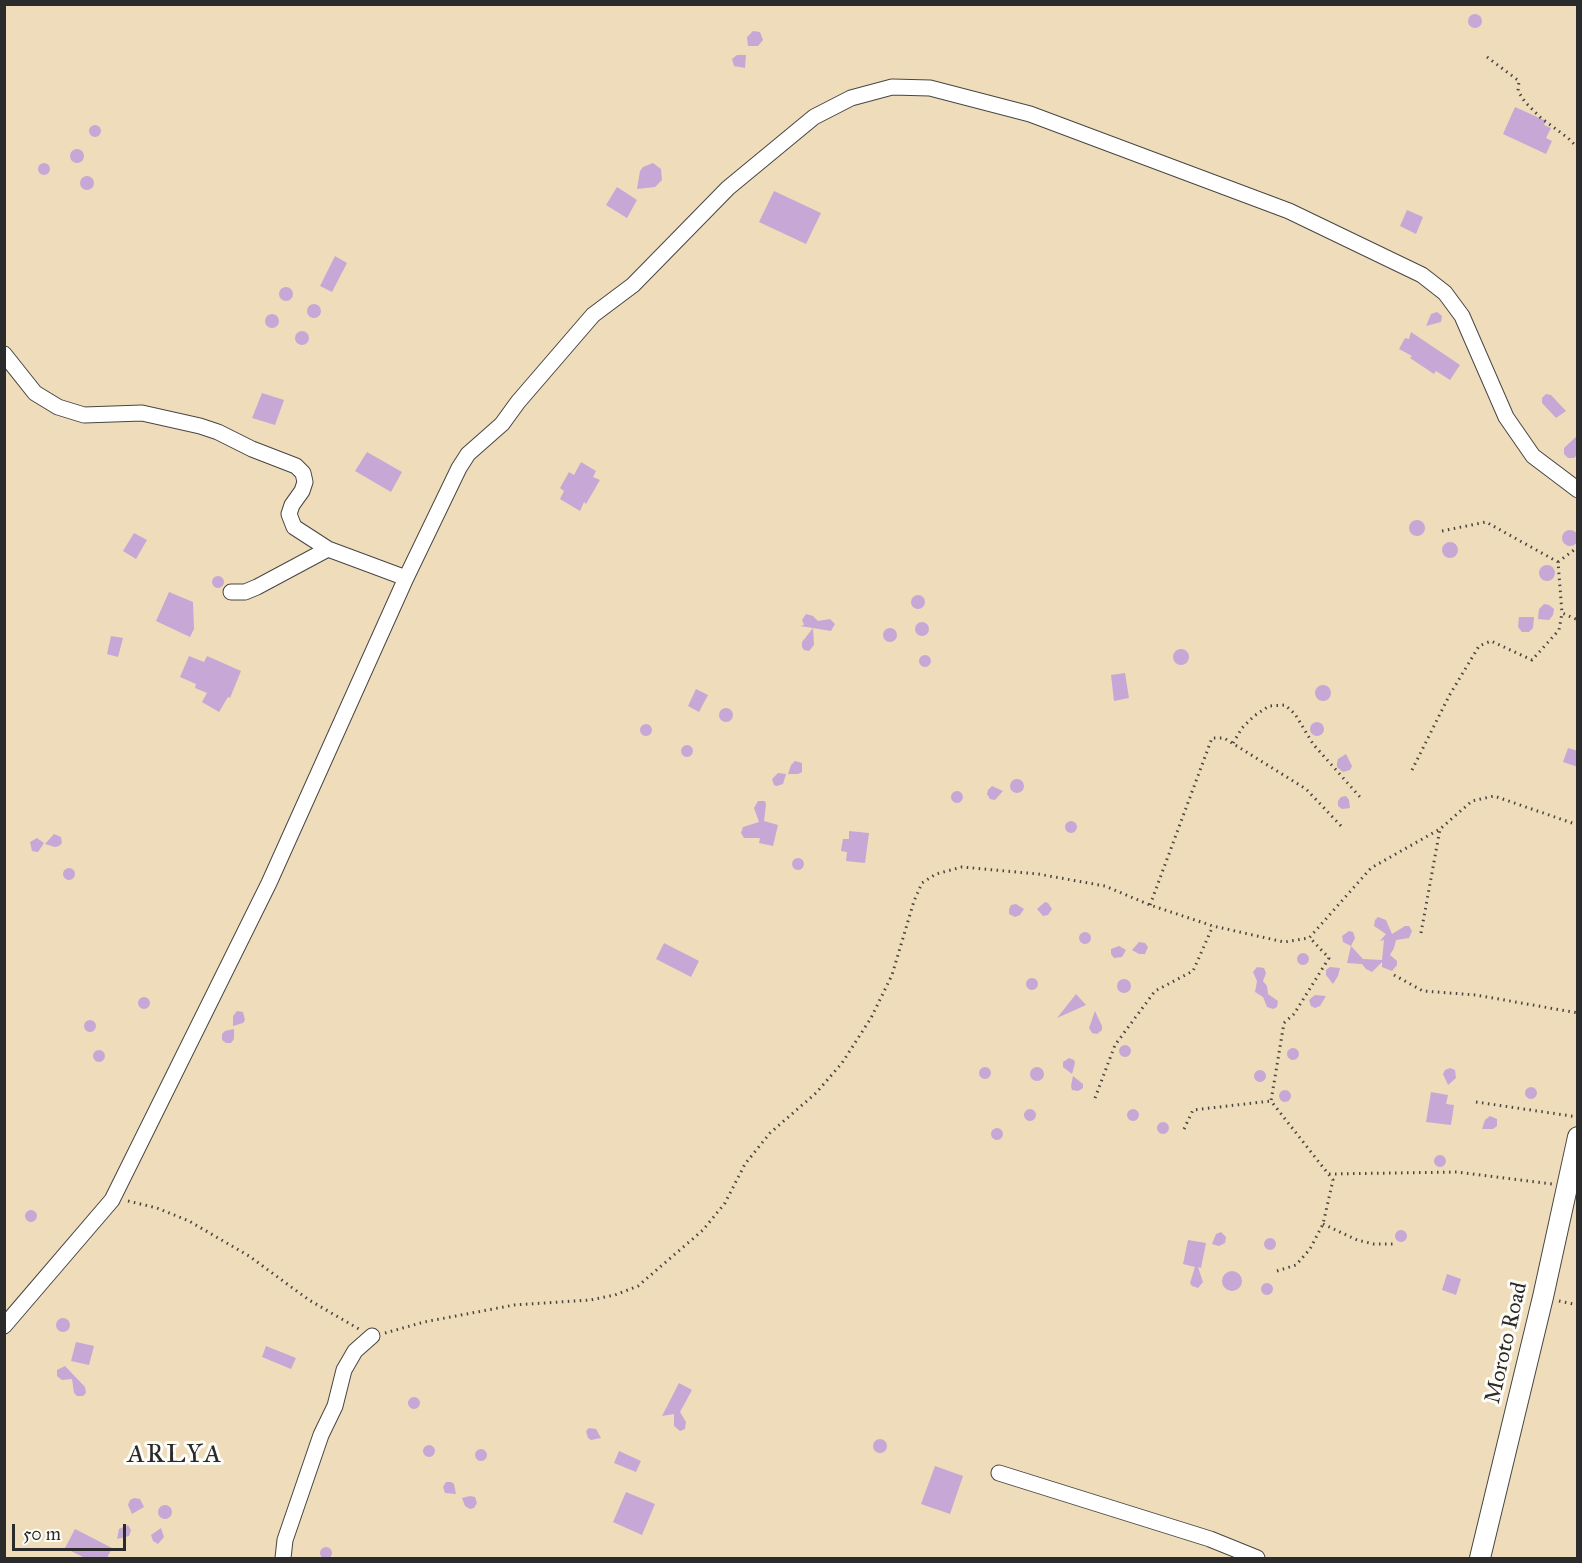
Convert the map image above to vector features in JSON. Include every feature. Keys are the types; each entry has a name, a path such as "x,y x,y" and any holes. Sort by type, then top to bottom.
{"main road":[{"name":"Moroto Road","path":"1480,1558 1543,1298 1578,1137"}],"street":[{"path":"4,1326 111,1200 269,883 406,578 468,454 502,424 518,402 593,315 633,285 728,188 814,117 851,98 892,87 930,88 1030,114 1289,211 1422,275 1445,293 1462,316 1506,417 1533,456 1578,490"},
{"path":"4,354 35,393 58,408 84,415 142,413 200,426 296,466 303,473 305,482 289,514 294,527 328,549 406,578"},
{"path":"231,592 245,592 257,587 328,549"},
{"path":"283,1558 285,1540 321,1435 335,1406 344,1370 355,1351 372,1336"},
{"path":"999,1473 1210,1539 1257,1558"}],"path":[{"path":"1487,57 1519,81 1518,91 1525,102 1578,148"},
{"path":"1578,517 1578,526"},
{"path":"1442,531 1486,522 1558,562"},
{"path":"1558,562 1578,547"},
{"path":"1412,770 1449,696 1479,646 1491,641 1532,660 1559,630 1562,613 1558,562"},
{"path":"1562,613 1578,620"},
{"path":"1233,743 1242,728 1254,716 1269,706 1285,705 1295,714 1313,744 1360,797"},
{"path":"1150,905 1212,738 1224,738 1306,789 1343,828"},
{"path":"111,1200 157,1208 189,1221 249,1256 309,1300 372,1336 424,1322 514,1305 590,1300 615,1295 638,1286 703,1230 725,1203 745,1164 770,1133 816,1093 842,1063 871,1018 892,975 914,901 922,883 936,874 962,867 1038,874 1105,886 1150,905 1214,926 1284,942 1309,938 1371,868 1440,829 1472,801 1494,796 1578,825"},
{"path":"1420,933 1440,829"},
{"path":"1095,1098 1115,1045 1155,992 1193,971 1214,926"},
{"path":"1277,1271 1296,1264 1310,1249 1323,1224 1333,1180 1271,1101 1284,1023 1294,1014 1329,958 1309,938"},
{"path":"1394,975 1423,991 1476,995 1578,1013"},
{"path":"1184,1129 1193,1110 1271,1101"},
{"path":"1476,1102 1578,1117"},
{"path":"1329,1174 1457,1172 1567,1186"},
{"path":"1323,1224 1357,1240 1374,1244 1393,1244"}],"building":[{"path":"1475,14 1480,16 1482,21 1480,26 1475,28 1470,26 1468,21 1470,16"},
{"path":"753,31 760,32 763,40 758,46 748,46 747,37"},
{"path":"737,55 746,55 745,68 734,66 732,59"},
{"path":"1515,107 1546,121 1544,125 1551,128 1546,138 1552,141 1546,154 1503,134"},
{"path":"97,125 100,126 100,136 93,137 90,136 89,129 90,126"},
{"path":"77,149 82,151 84,156 82,161 77,163 72,161 70,156 72,151"},
{"path":"46,163 49,164 49,174 42,175 39,174 38,167 39,164"},
{"path":"653,163 661,169 662,180 655,187 637,189 640,171 643,167"},
{"path":"87,176 92,178 94,183 92,188 87,190 82,188 80,183 82,178"},
{"path":"617,187 637,200 627,218 606,205"},
{"path":"774,191 821,213 806,244 759,222"},
{"path":"1407,210 1423,217 1416,234 1400,226"},
{"path":"335,256 347,263 332,292 320,286"},
{"path":"286,287 291,289 293,294 291,299 286,301 281,299 279,294 281,289"},
{"path":"314,304 319,306 321,311 319,316 314,318 309,316 307,311 309,306"},
{"path":"1437,312 1442,316 1441,322 1426,326 1431,314"},
{"path":"272,314 277,316 279,321 277,326 272,328 267,326 265,321 267,316"},
{"path":"302,331 307,333 309,338 307,343 302,345 297,343 295,338 297,333"},
{"path":"1411,332 1460,365 1450,380 1436,371 1434,374 1410,358 1412,356 1399,349 1405,338 1409,339"},
{"path":"262,393 284,400 275,425 252,418"},
{"path":"1546,394 1551,395 1566,411 1556,418 1542,403 1542,398"},
{"path":"1578,435 1578,454 1574,458 1568,458 1564,454 1564,448"},
{"path":"367,452 402,472 391,492 355,471"},
{"path":"581,462 596,471 593,477 600,480 580,511 560,499 564,491 560,488 569,472 574,475"},
{"path":"1417,520 1425,528 1417,536 1409,528"},
{"path":"1570,530 1578,538 1570,546 1562,538"},
{"path":"134,533 147,540 136,559 123,551"},
{"path":"1450,542 1458,550 1450,558 1442,550"},
{"path":"1547,565 1555,573 1547,581 1539,573"},
{"path":"220,576 223,577 223,587 216,588 213,587 212,580 213,577"},
{"path":"169,592 193,602 194,629 190,637 156,621"},
{"path":"918,595 923,597 925,602 923,607 918,609 913,607 911,602 913,597"},
{"path":"1544,604 1554,609 1549,620 1538,619 1539,609"},
{"path":"806,614 818,621 830,619 835,624 831,631 800,626 804,625 802,620"},
{"path":"1519,617 1534,617 1533,628 1529,632 1522,632 1518,627"},
{"path":"922,622 927,624 929,629 927,634 922,636 917,634 915,629 917,624"},
{"path":"813,628 814,645 809,651 804,650 802,642"},
{"path":"890,628 895,630 897,635 895,640 890,642 885,640 883,635 885,630"},
{"path":"111,636 123,638 118,657 107,654"},
{"path":"1181,649 1187,651 1189,657 1187,663 1181,665 1175,663 1173,657 1175,651"},
{"path":"927,655 930,656 930,666 923,667 920,666 919,659 920,656"},
{"path":"189,656 204,662 207,656 241,671 230,698 228,697 219,712 202,702 207,693 195,688 196,684 180,677"},
{"path":"1125,673 1129,698 1114,701 1111,675"},
{"path":"1320,685 1326,685 1331,693 1329,699 1320,701 1315,696 1315,690"},
{"path":"696,689 708,695 699,712 688,706"},
{"path":"726,708 731,710 733,715 731,720 726,722 721,720 719,715 721,710"},
{"path":"1317,722 1322,724 1324,729 1322,734 1317,736 1312,734 1310,729 1312,724"},
{"path":"648,724 651,725 651,735 644,736 641,735 640,728 641,725"},
{"path":"689,745 692,746 692,756 685,757 682,756 681,749 682,746"},
{"path":"1568,748 1578,751 1578,767 1563,762"},
{"path":"1346,754 1352,766 1350,770 1343,772 1337,767 1337,763 1338,759"},
{"path":"795,761 802,763 802,772 788,774 791,765"},
{"path":"778,773 786,774 783,784 777,786 774,785 772,779"},
{"path":"1017,779 1022,781 1024,786 1022,791 1017,793 1012,791 1010,786 1012,781"},
{"path":"992,786 1003,791 995,800 990,799 987,794"},
{"path":"959,791 962,792 962,802 955,803 952,802 951,795 952,792"},
{"path":"1346,796 1350,808 1342,809 1338,806 1338,801 1341,797"},
{"path":"758,801 765,801 764,821 778,825 773,846 759,843 760,838 744,838 741,833 743,827 759,822 754,808"},
{"path":"1073,821 1076,822 1076,832 1069,833 1066,832 1065,825 1066,822"},
{"path":"849,831 869,833 865,863 846,861 847,852 841,851 843,839 849,839"},
{"path":"54,834 61,837 62,843 55,847 45,844"},
{"path":"37,838 44,843 38,852 32,851 30,842"},
{"path":"800,858 803,859 803,869 796,870 793,869 792,862 793,859"},
{"path":"71,868 74,869 74,879 67,880 64,879 63,872 64,869"},
{"path":"1045,902 1052,909 1048,915 1043,916 1037,909"},
{"path":"1016,904 1024,909 1020,915 1015,917 1009,914 1009,909 1011,905"},
{"path":"1378,917 1386,920 1392,934 1405,926 1409,926 1412,931 1409,938 1396,940 1390,955 1397,961 1397,965 1392,971 1382,967 1382,962 1372,972 1362,964 1347,963 1351,946 1363,959 1382,960 1384,940 1380,941 1386,934 1374,926"},
{"path":"1349,931 1353,932 1355,938 1351,946 1343,942 1342,936"},
{"path":"1087,932 1090,933 1090,943 1083,944 1080,943 1079,936 1080,933"},
{"path":"1139,942 1145,943 1148,947 1145,954 1132,950"},
{"path":"664,943 699,961 691,977 656,959"},
{"path":"1119,946 1126,950 1122,957 1114,958 1111,949"},
{"path":"1305,953 1308,954 1308,964 1301,965 1298,964 1297,957 1298,954"},
{"path":"1257,967 1264,968 1266,973 1263,981 1267,986 1268,994 1278,1001 1277,1007 1273,1009 1267,1007 1263,997 1255,992 1257,981 1253,972"},
{"path":"1330,967 1340,968 1333,984 1326,975 1326,970"},
{"path":"1034,978 1037,979 1037,989 1030,990 1027,989 1026,982 1027,979"},
{"path":"1124,979 1129,981 1131,986 1129,991 1124,993 1119,991 1117,986 1119,981"},
{"path":"1076,994 1086,1005 1057,1018"},
{"path":"1315,995 1326,996 1320,1006 1315,1008 1311,1006 1309,1000"},
{"path":"146,997 149,998 149,1008 142,1009 139,1008 138,1001 139,998"},
{"path":"237,1011 243,1012 245,1020 233,1026 233,1016"},
{"path":"1095,1011 1102,1026 1102,1030 1097,1034 1092,1033 1089,1028"},
{"path":"92,1020 95,1021 95,1031 88,1032 85,1031 84,1024 85,1021"},
{"path":"234,1029 234,1039 231,1043 222,1040 222,1034 225,1031"},
{"path":"1127,1045 1130,1046 1130,1056 1123,1057 1120,1056 1119,1049 1120,1046"},
{"path":"1295,1048 1298,1049 1298,1059 1291,1060 1288,1059 1287,1052 1288,1049"},
{"path":"101,1050 104,1051 104,1061 97,1062 94,1061 93,1054 94,1051"},
{"path":"1069,1058 1075,1063 1072,1074 1063,1067 1063,1062"},
{"path":"987,1067 990,1068 990,1078 983,1079 980,1078 979,1071 980,1068"},
{"path":"1037,1067 1042,1069 1044,1074 1042,1079 1037,1081 1032,1079 1030,1074 1032,1069"},
{"path":"1450,1068 1455,1070 1456,1078 1448,1085 1443,1074"},
{"path":"1262,1070 1265,1071 1265,1081 1258,1082 1255,1081 1254,1074 1255,1071"},
{"path":"1073,1076 1083,1084 1083,1088 1078,1091 1072,1090"},
{"path":"1533,1087 1536,1088 1536,1098 1529,1099 1526,1098 1525,1091 1526,1088"},
{"path":"1287,1090 1290,1091 1290,1101 1283,1102 1280,1101 1279,1094 1280,1091"},
{"path":"1431,1092 1448,1095 1446,1104 1454,1105 1451,1125 1426,1122"},
{"path":"1032,1109 1035,1110 1035,1120 1028,1121 1025,1120 1024,1113 1025,1110"},
{"path":"1135,1109 1138,1110 1138,1120 1131,1121 1128,1120 1127,1113 1128,1110"},
{"path":"1490,1116 1497,1119 1497,1126 1493,1129 1482,1129 1485,1120"},
{"path":"1165,1122 1168,1123 1168,1133 1161,1134 1158,1133 1157,1126 1158,1123"},
{"path":"999,1128 1002,1129 1002,1139 995,1140 992,1139 991,1132 992,1129"},
{"path":"1442,1155 1445,1156 1445,1166 1438,1167 1435,1166 1434,1159 1435,1156"},
{"path":"33,1210 36,1211 36,1221 29,1222 26,1221 25,1214 26,1211"},
{"path":"1403,1230 1406,1231 1406,1241 1399,1242 1396,1241 1395,1234 1396,1231"},
{"path":"1221,1232 1226,1237 1225,1243 1219,1246 1212,1244 1216,1234"},
{"path":"1272,1238 1275,1239 1275,1249 1268,1250 1265,1249 1264,1242 1265,1239"},
{"path":"1188,1240 1206,1243 1201,1268 1198,1267 1203,1282 1198,1288 1190,1283 1195,1267 1183,1264"},
{"path":"1228,1271 1236,1271 1242,1277 1242,1285 1236,1291 1228,1291 1222,1285 1222,1277"},
{"path":"1447,1274 1461,1279 1456,1295 1442,1290"},
{"path":"1269,1283 1272,1284 1272,1294 1265,1295 1262,1294 1261,1287 1262,1284"},
{"path":"63,1318 68,1320 70,1325 68,1330 63,1332 58,1330 56,1325 58,1320"},
{"path":"76,1342 94,1346 89,1365 71,1361"},
{"path":"266,1346 296,1358 291,1369 262,1357"},
{"path":"65,1366 85,1387 86,1393 83,1396 77,1396 74,1393 72,1379 62,1380 57,1376 57,1370"},
{"path":"679,1383 692,1390 680,1412 686,1422 685,1429 680,1431 674,1426 674,1414 662,1416"},
{"path":"416,1397 419,1398 419,1408 412,1409 409,1408 408,1401 409,1398"},
{"path":"589,1428 596,1429 601,1438 591,1440 588,1438 586,1431"},
{"path":"880,1439 885,1441 887,1446 885,1451 880,1453 875,1451 873,1446 875,1441"},
{"path":"431,1445 434,1446 434,1456 427,1457 424,1456 423,1449 424,1446"},
{"path":"483,1449 486,1450 486,1460 479,1461 476,1460 475,1453 476,1450"},
{"path":"619,1451 641,1461 636,1472 614,1463"},
{"path":"935,1466 963,1476 950,1514 921,1504"},
{"path":"446,1482 454,1484 456,1494 445,1493 443,1487"},
{"path":"626,1492 655,1504 642,1535 613,1522"},
{"path":"475,1497 477,1503 474,1508 470,1509 465,1506 462,1498"},
{"path":"134,1498 140,1499 144,1507 132,1514 128,1505"},
{"path":"165,1505 170,1507 172,1512 170,1517 165,1519 160,1517 158,1512 160,1507"},
{"path":"128,1525 131,1530 129,1536 117,1539 119,1529"},
{"path":"161,1528 164,1537 158,1544 153,1541 151,1535"},
{"path":"75,1529 112,1548 107,1558 85,1558 65,1548"},
{"path":"328,1547 331,1548 331,1558 324,1559 321,1558 320,1551 321,1548"}],"district":[{"name":"ARLYA","path":"175,1456"}]}
